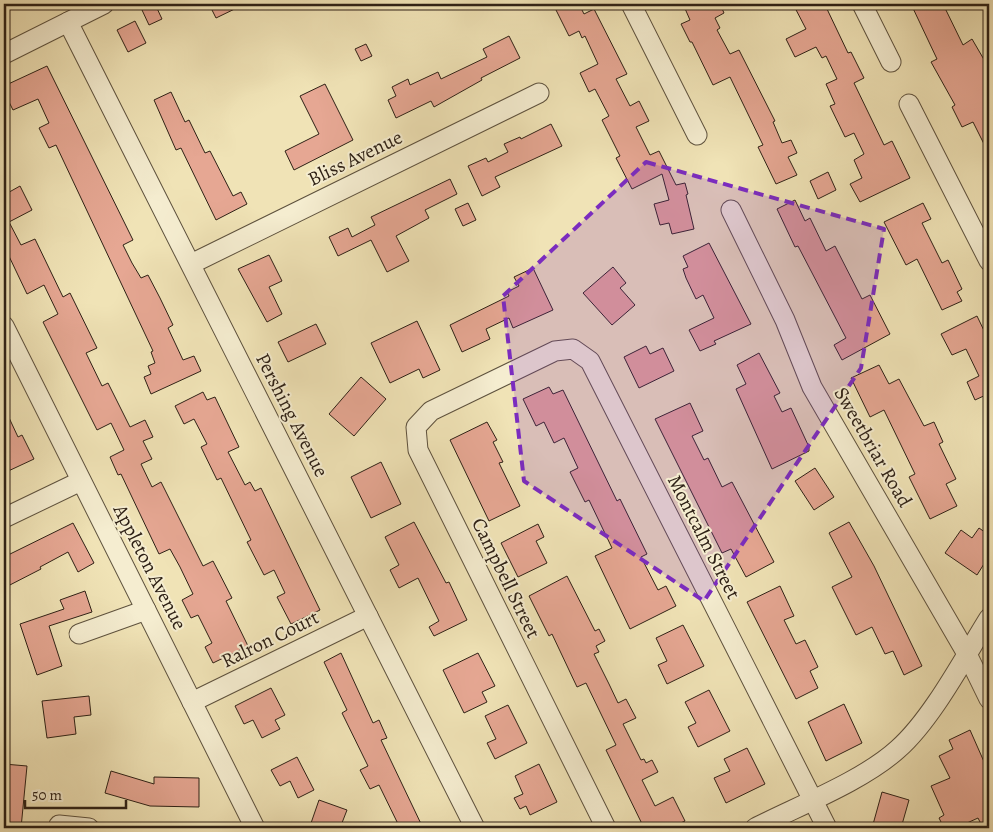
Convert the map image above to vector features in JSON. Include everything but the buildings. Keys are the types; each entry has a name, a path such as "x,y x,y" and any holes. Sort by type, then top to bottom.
{"street":[{"path":"4,54 104,4"},
{"path":"631,4 697,135"},
{"path":"862,4 891,62"},
{"name":"Pershing Avenue","path":"68,22 192,264 475,828"},
{"name":"Bliss Avenue","path":"192,264 538,92"},
{"path":"909,104 989,261"},
{"name":"Sweetbriar Road","path":"731,210 785,320 812,387 967,654 989,698"},
{"name":"Appleton Avenue","path":"4,326 255,828"},
{"name":"Montcalm Street","path":"494,380 555,351 573,349 590,361 827,828"},
{"name":"Campbell Street","path":"494,380 431,411 416,427 418,450 606,828"},
{"path":"4,518 81,481"},
{"path":"80,634 146,610"},
{"name":"Ralron Court","path":"192,702 368,616"},
{"path":"755,828 868,771 898,750 920,726 989,618"},
{"path":"59,825 88,828"}],"highlighted area":[{"path":"646,162 884,229 861,368 704,601 524,481 503,296"}]}
